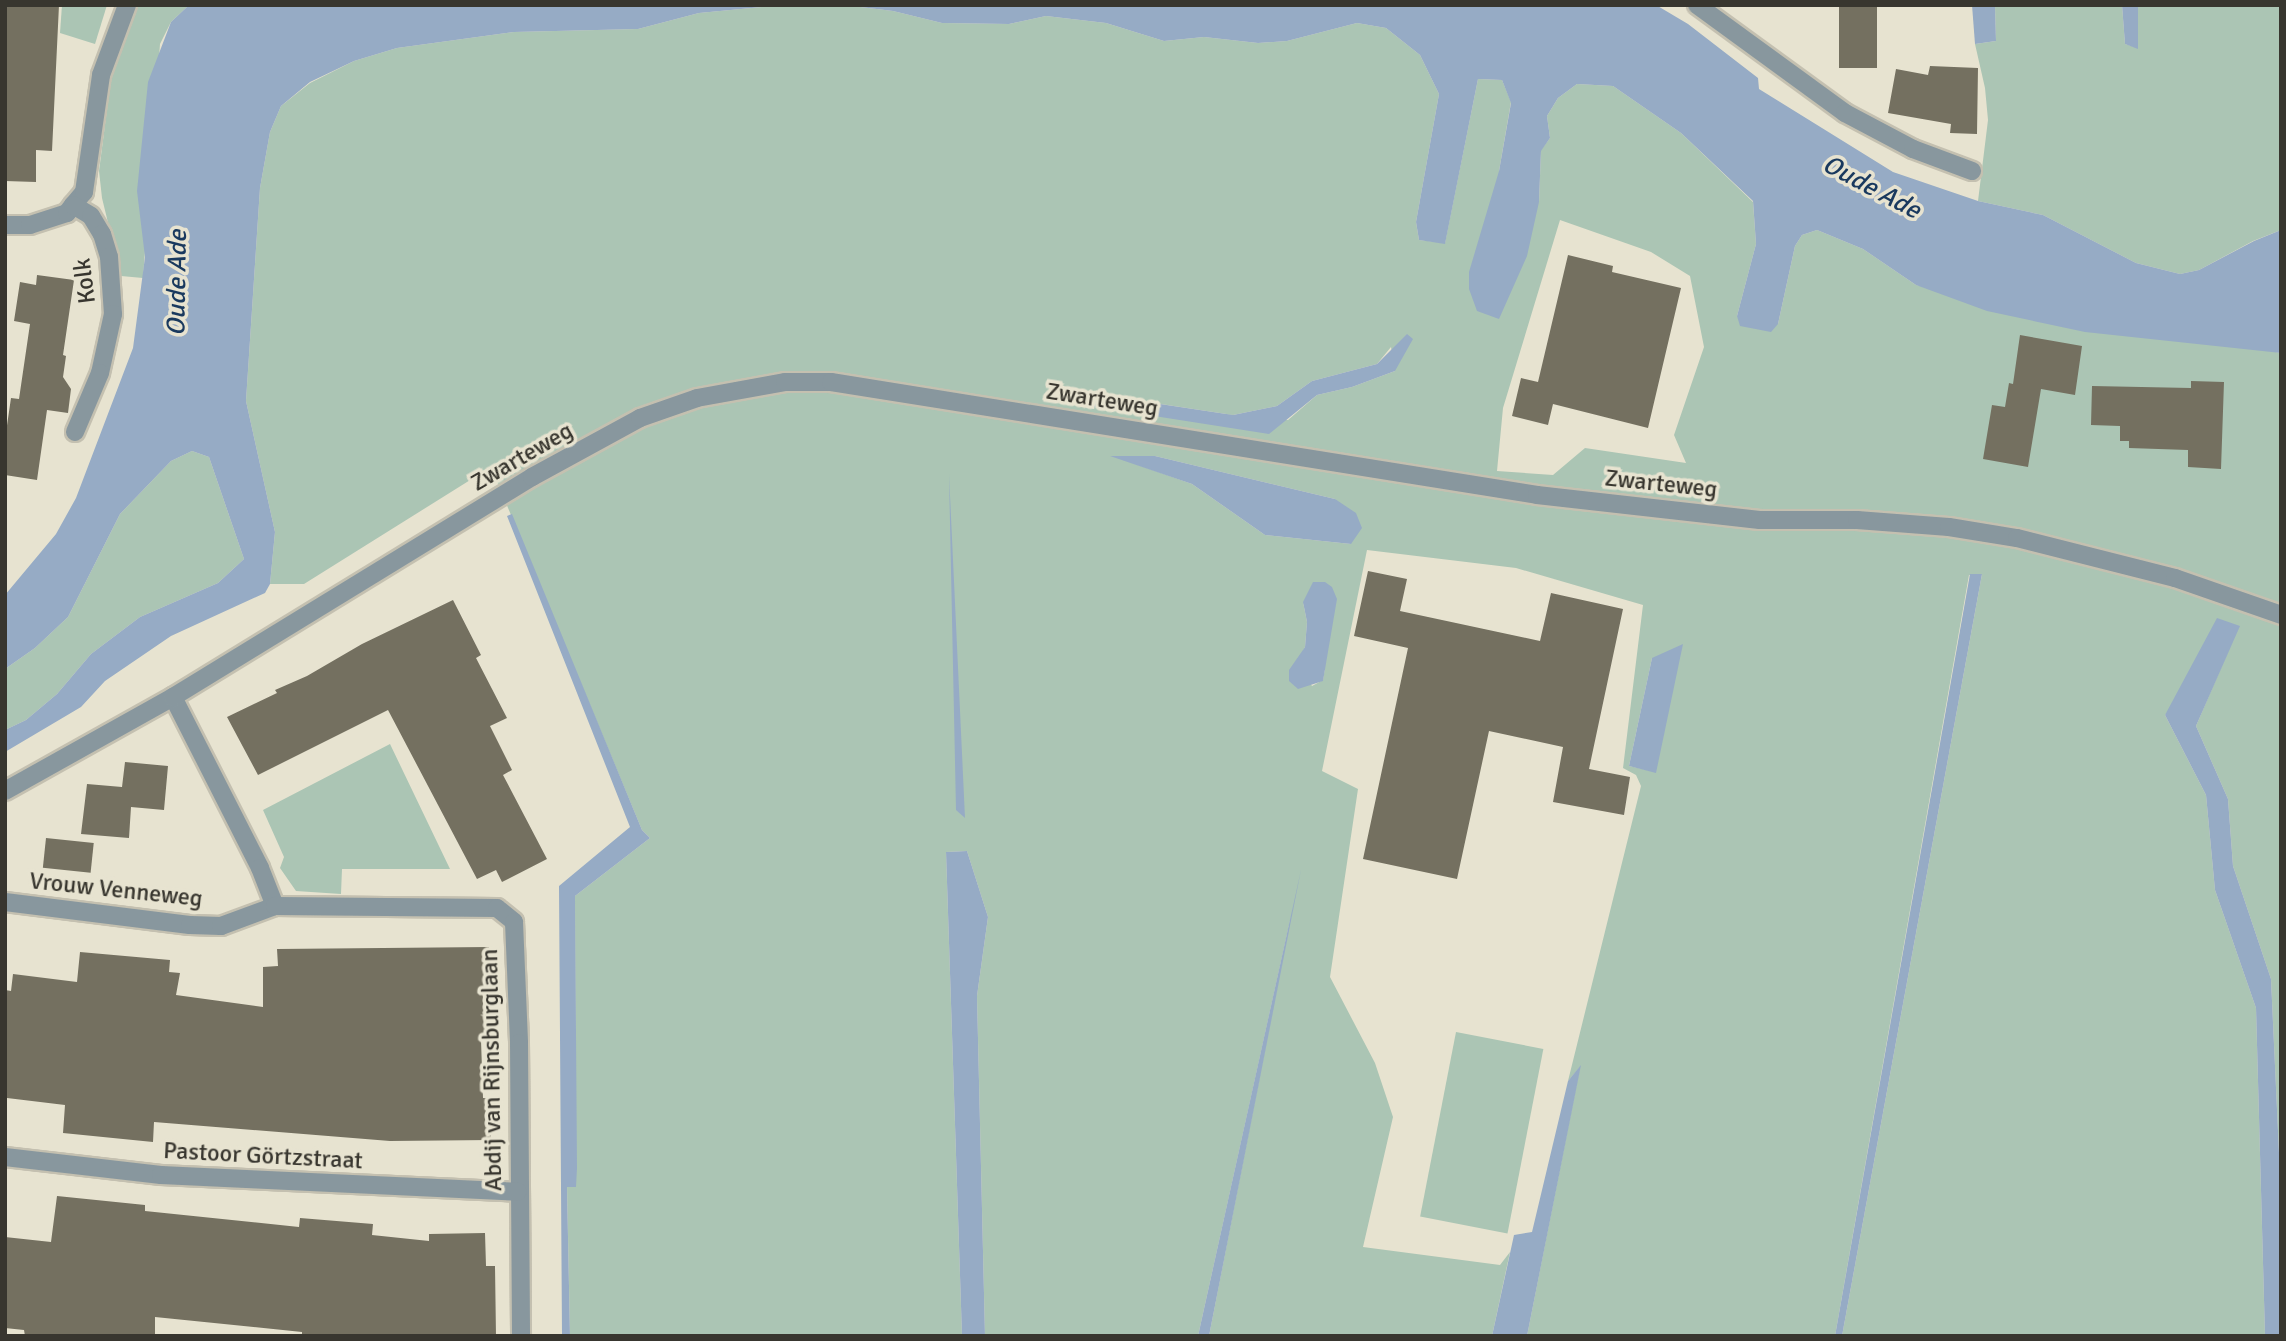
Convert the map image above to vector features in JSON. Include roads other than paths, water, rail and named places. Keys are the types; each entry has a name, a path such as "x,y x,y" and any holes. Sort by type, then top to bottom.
{"street":[{"path":"5,225 30,225 67,213 84,192 101,75 127,5"},
{"path":"1697,5 1845,113 1913,149 1972,171"},
{"name":"Kolk","path":"73,205 91,216 102,234 109,257 113,314 100,373 75,432"},
{"name":"Zwarteweg","path":"5,790 173,696 532,477 640,418 697,398 785,382 831,382 1537,495 1760,520 1857,520 1949,527 2017,538 2175,578 2281,615"},
{"path":"173,696 260,868 275,906"},
{"name":"Vrouw Venneweg","path":"5,902 221,926"},
{"name":"Abdij van Rijnsburglaan","path":"221,926 275,906 498,908 514,922 519,1043 521,1336"},
{"name":"Pastoor Görtzstraat","path":"5,1157 161,1175 518,1192"}],"water":[{"name":"Oude Ade","path":"189,5 816,5 699,13 638,29 514,32 397,48 354,61 310,82 281,106 270,132 260,188 246,401 275,532 270,584 265,593 171,636 105,681 81,707 5,752 5,730 26,720 57,694 91,654 140,617 218,583 244,559 209,457 192,451 171,461 120,514 68,617 35,648 5,669 5,595 56,534 76,498 133,348 145,257 137,191 148,82 171,22"},
{"name":"Oude Ade","path":"844,5 1656,5 1688,24 1758,78 1759,89 1893,172 1978,201 2043,215 2136,263 2180,274 2199,270 2281,230 2281,353 2085,332 1987,311 1916,285 1863,249 1817,230 1802,235 1795,246 1778,324 1771,332 1740,326 1737,316 1756,244 1753,201 1681,133 1613,86 1577,84 1558,98 1547,116 1550,138 1541,151 1539,202 1527,256 1499,319 1477,311 1469,289 1469,272 1499,171 1511,103 1502,80 1478,79 1445,244 1419,240 1416,222 1439,94 1420,55 1386,28 1357,23 1287,41 1258,43 1204,37 1164,41 1106,23 1046,16 1009,24 942,23 893,11"},
{"path":"1972,5 1995,5 1996,41 1975,44"},
{"path":"2122,5 2138,5 2138,49 2125,44"},
{"path":"1407,334 1413,339 1395,371 1352,387 1317,395 1269,434 1052,400 1054,388 1233,415 1277,406 1312,381 1377,364"},
{"path":"1110,456 1155,456 1335,499 1356,513 1362,528 1351,544 1265,535 1192,484"},
{"path":"949,474 965,818 956,810"},
{"path":"512,514 642,830 650,838 575,896 577,1168 576,1187 567,1187 570,1336 562,1336 559,886 630,827 507,516"},
{"path":"1970,574 1982,574 1842,1336 1835,1336"},
{"path":"1313,582 1325,582 1332,587 1337,599 1323,681 1298,689 1289,681 1289,670 1305,647 1307,622 1303,602"},
{"path":"2217,618 2240,626 2196,726 2228,799 2233,866 2271,979 2281,1196 2281,1336 2265,1336 2256,1008 2215,890 2206,795 2165,715"},
{"path":"1683,644 1656,773 1629,766 1652,658"},
{"path":"967,851 988,917 977,996 985,1336 962,1336 946,852"},
{"path":"1301,870 1209,1336 1198,1336"},
{"path":"1581,1065 1527,1336 1492,1336 1514,1235 1532,1232 1568,1081"}]}
